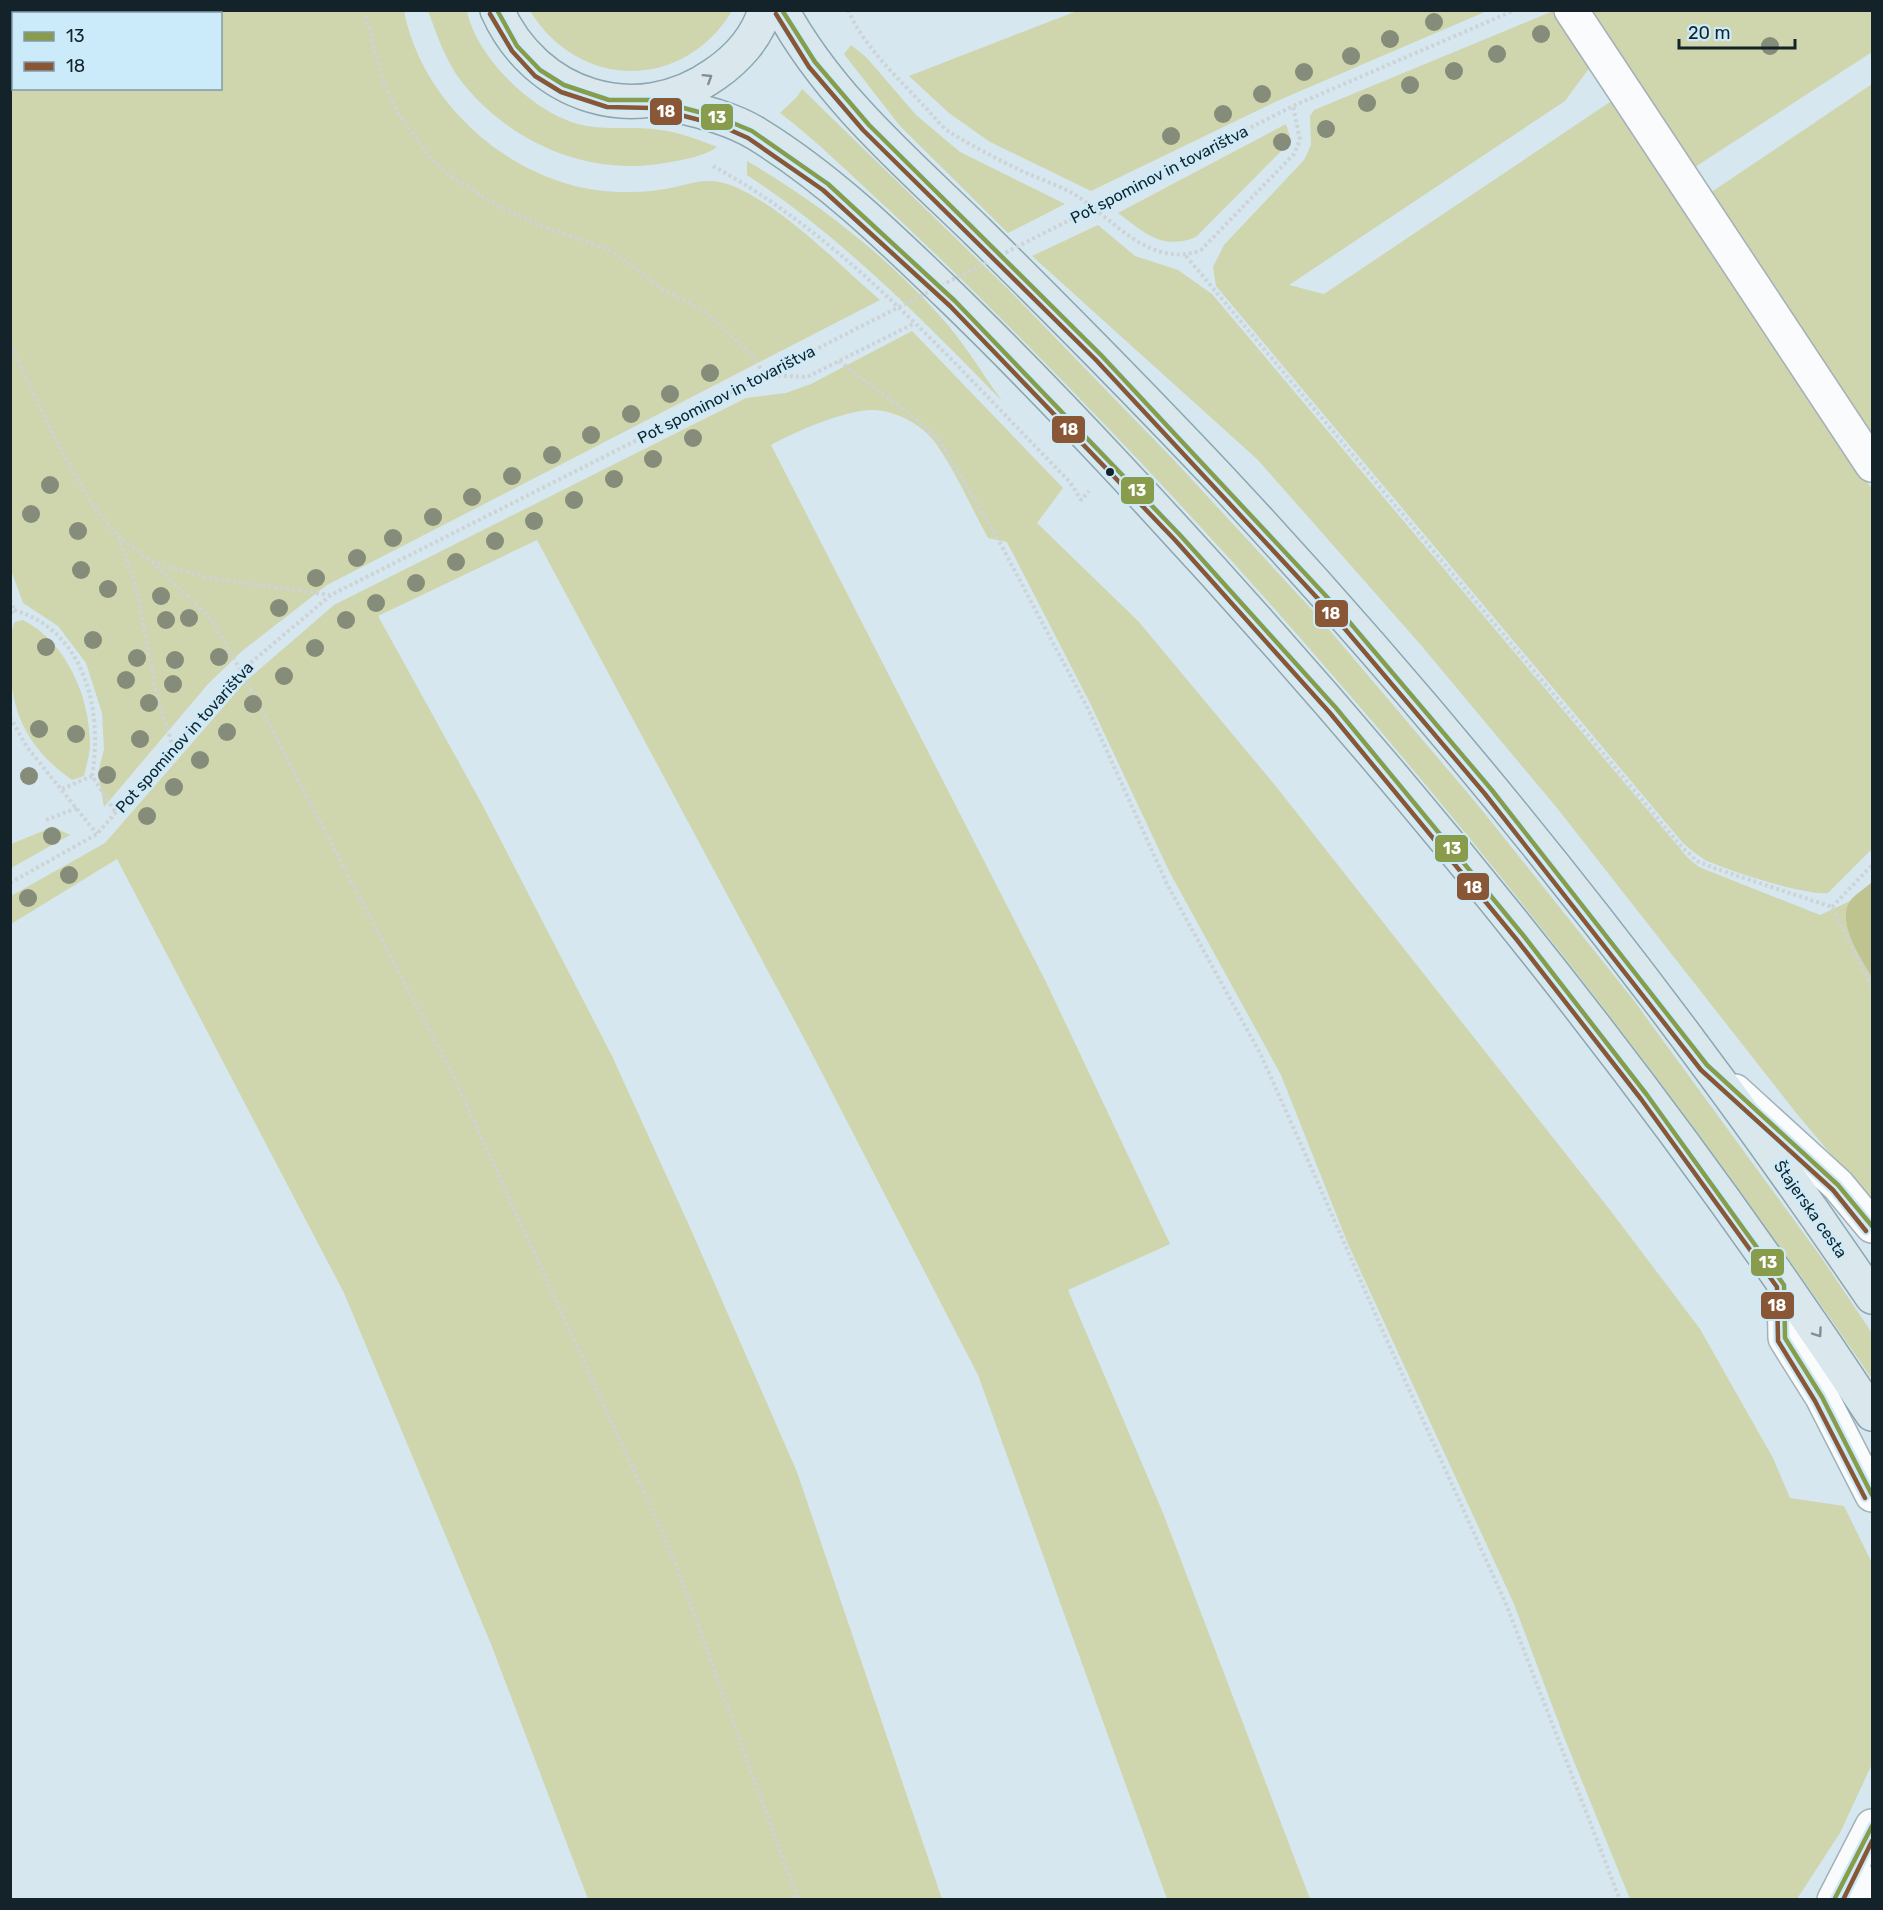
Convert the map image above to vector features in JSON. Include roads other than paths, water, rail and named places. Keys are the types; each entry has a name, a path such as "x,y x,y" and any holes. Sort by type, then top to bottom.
{"main road":[{"path":"497,10 517,46 540,70 564,85 609,100 654,100 721,118 752,131 828,184 931,277 1100,449 1282,647 1450,844 1647,1095 1784,1285 1872,1414"},
{"path":"654,100 690,88 722,69 750,39 765,10"},
{"name":"Štajerska cesta","path":"782,10 815,62 869,125 1101,355 1340,611 1498,798 1707,1065 1872,1297"}],"street":[{"path":"1571,10 1872,465"},
{"path":"1707,1065 1838,1185 1872,1226"},
{"path":"1784,1285 1785,1338 1822,1396 1872,1495"},
{"path":"1834,1899 1872,1826"},
{"path":"1850,1899 1872,1883"}]}
